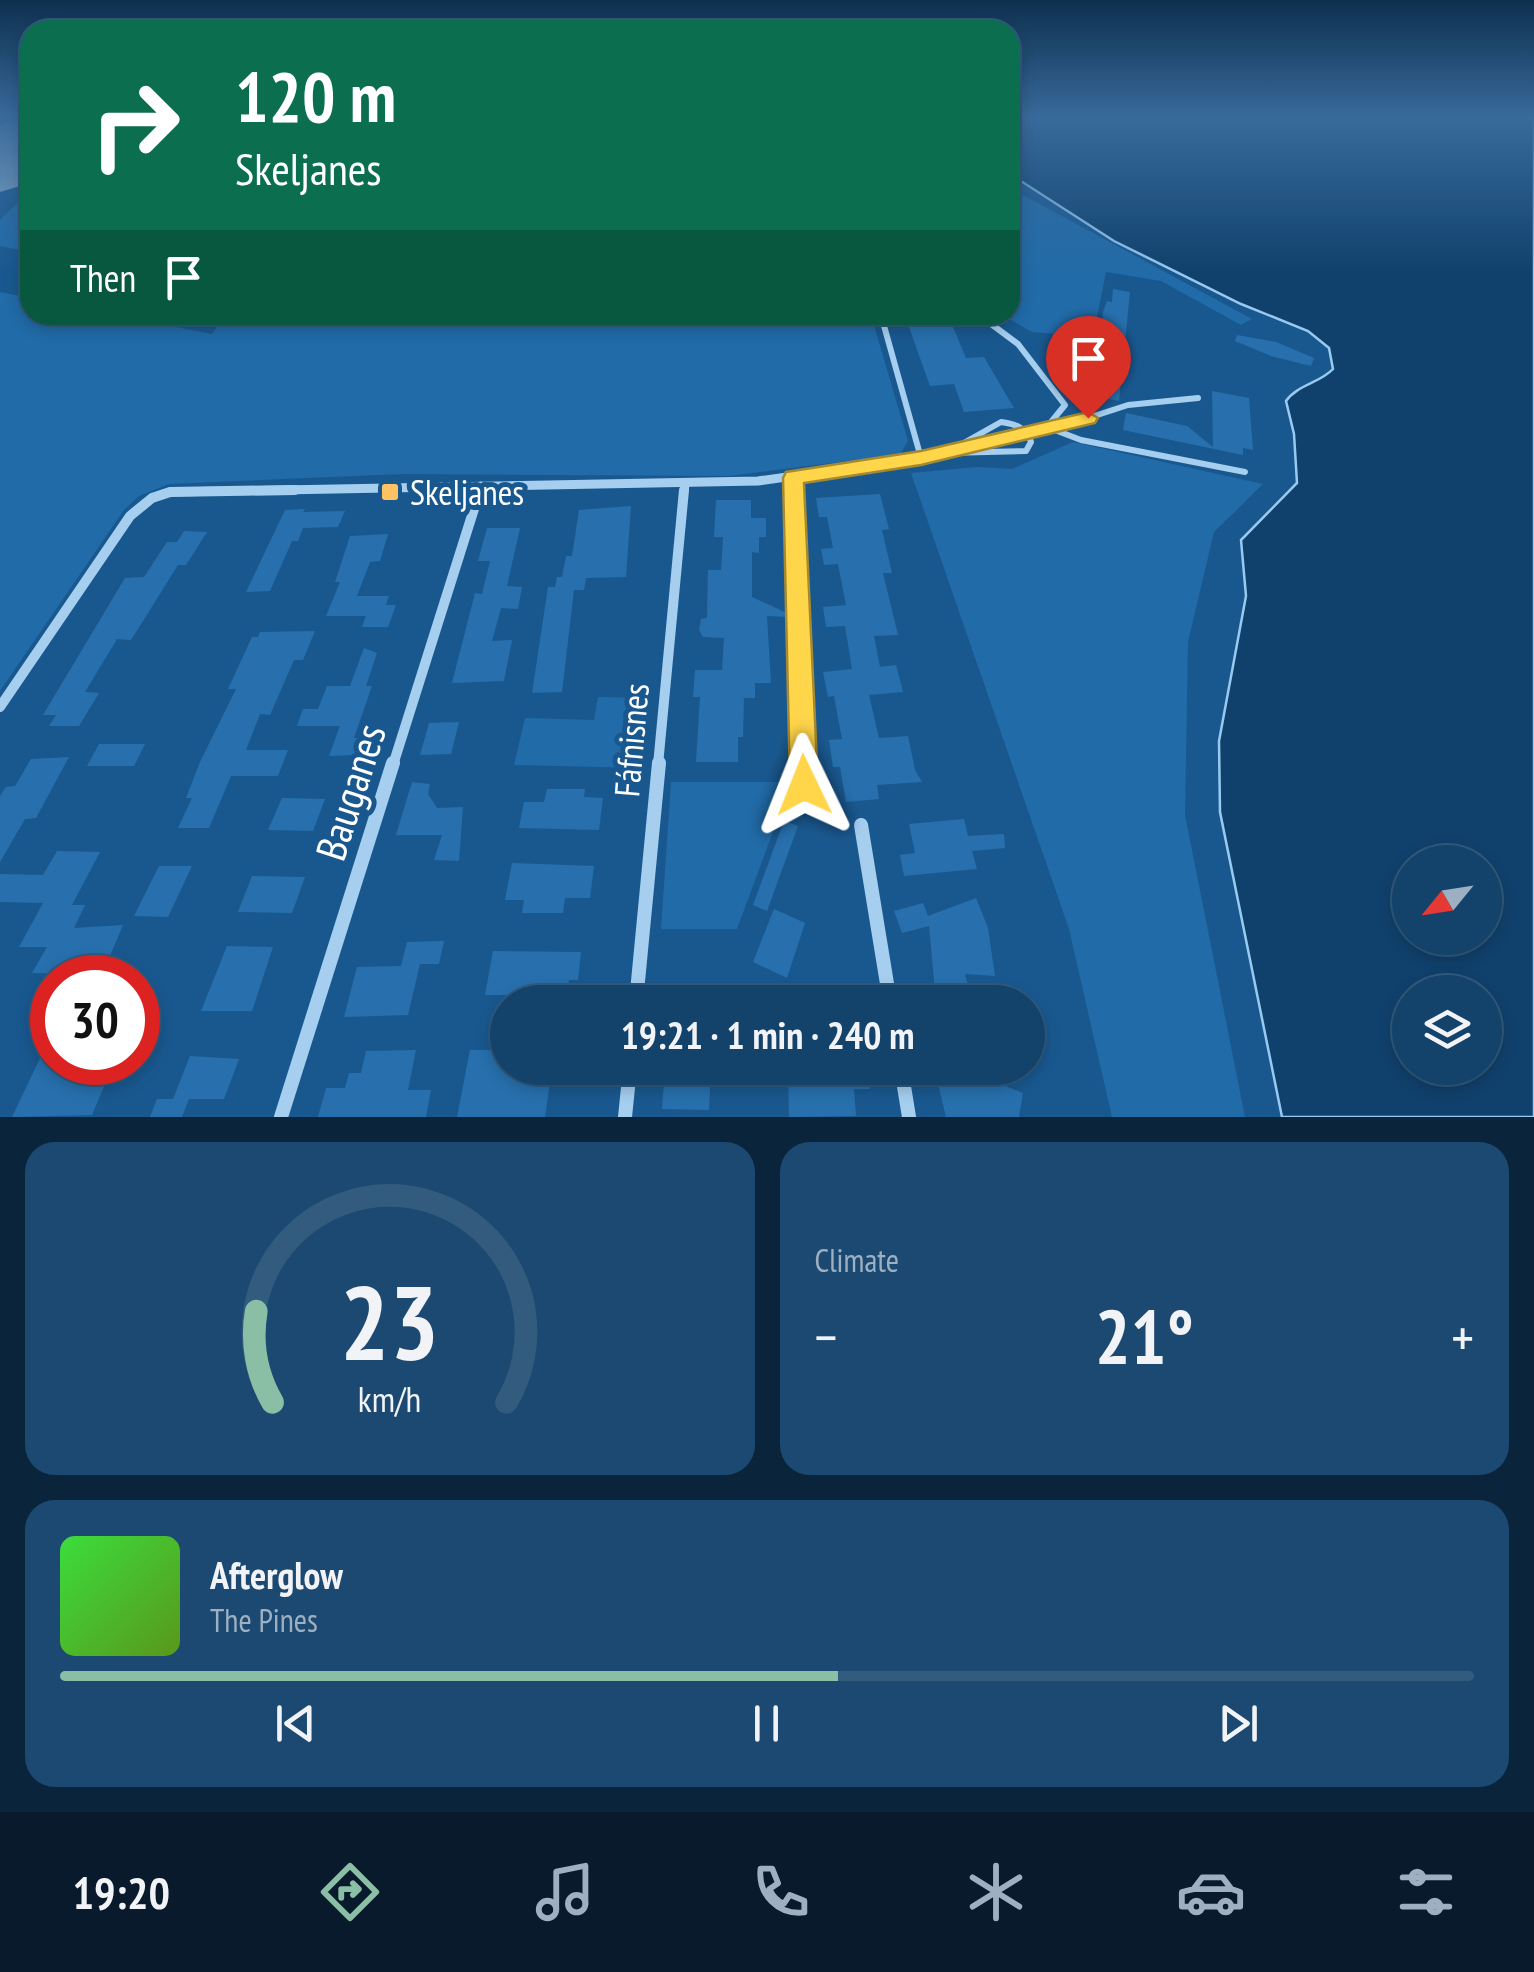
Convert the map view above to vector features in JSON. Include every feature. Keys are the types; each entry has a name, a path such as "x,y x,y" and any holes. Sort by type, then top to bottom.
{"street":[{"path":"0,707 122,527 152,498 188,490 685,484 794,478 946,453 1088,418"},
{"path":"794,478 804,785"},
{"name":"Fáfnisnes","path":"638,985 685,484"},
{"name":"Bauganes","path":"280,1117 481,486"},
{"path":"861,825 887,985"},
{"path":"625,1117 628,1085"},
{"path":"904,1085 909,1117"}],"lane":[{"path":"884,325 921,458"},
{"path":"992,325 1018,344 1065,405 1047,427 1081,440 1244,472"},
{"path":"1088,418 1128,405 1198,398"},
{"path":"994,424 1016,424 1028,432 1030,446 1021,453 946,453 994,424"}],"shaded area":[{"path":"1020,169 1534,169 1534,1117 1282,1117 1220,812 1219,741 1246,596 1241,540 1297,483 1294,434 1286,401 1333,369 1329,348 1308,331 1241,304 1114,241 1020,180"},
{"path":"1020,193 1252,319 1241,325 1161,281 1106,272 1093,337 1032,332 1020,325"},
{"path":"20,201 20,250 0,246 0,220"},
{"path":"0,292 20,296 20,325 166,325 212,334 218,325 874,325 908,441 901,453 729,476 403,474 169,484 139,496 124,510 0,691"},
{"path":"1073,442 1263,484 1214,532 1188,642 1185,815 1245,1117 1112,1117 1069,929 911,473 977,467 1012,469"},
{"path":"598,697 651,698 642,768 514,765 525,718 594,720"},
{"path":"671,782 780,782 780,813 737,929 661,929"}],"building":[{"path":"1113,289 1130,292 1119,401 1094,396 1103,312 1107,301 1112,302"},
{"path":"908,325 952,325 966,358 984,357 1014,408 964,412 954,384 930,386"},
{"path":"1237,335 1276,342 1314,358 1311,366 1271,356 1235,341"},
{"path":"1212,391 1249,398 1253,450 1243,448 1243,455 1123,430 1126,413 1187,426 1213,447"},
{"path":"880,494 889,529 882,530 892,573 883,573 898,635 874,636 880,667 896,665 903,692 869,695 879,738 908,736 915,770 922,782 877,785 879,799 846,802 840,767 833,767 829,740 842,739 834,696 828,697 823,672 852,669 845,626 826,627 823,607 846,605 838,564 824,565 821,549 833,548 827,517 819,517 816,498"},
{"path":"716,500 751,500 751,518 766,518 766,537 759,537 759,553 752,552 752,597 789,614 767,616 771,683 755,683 755,698 744,698 738,762 696,762 700,697 693,697 695,670 722,670 724,638 703,637 699,630 701,619 707,618 708,570 721,570 723,537 714,537"},
{"path":"631,506 626,577 586,578 584,590 574,590 562,692 532,693 548,587 555,587 557,577 562,577 566,556 572,556 579,510"},
{"path":"305,509 303,512 345,511 338,527 303,528 298,541 292,541 270,591 246,592 285,510"},
{"path":"487,528 520,528 507,586 522,587 518,609 501,608 492,641 512,640 504,681 452,683 475,593 482,594 490,561 478,561"},
{"path":"184,531 207,532 186,565 178,565 131,640 117,639 85,692 99,693 79,726 49,726 56,715 43,715 125,578 144,577 167,542 177,542"},
{"path":"388,534 380,561 370,562 357,596 389,596 386,605 396,605 388,627 362,627 366,616 326,616 340,582 335,582 350,536"},
{"path":"315,631 303,660 294,660 270,715 260,714 246,750 288,750 278,776 231,776 209,828 178,828 192,798 186,798 200,762 236,689 228,689 252,637 258,637 260,632"},
{"path":"364,648 377,653 366,686 372,686 354,738 362,738 356,755 329,756 340,726 297,726 303,709 318,709 327,686 350,686"},
{"path":"459,722 451,754 420,755 429,723"},
{"path":"99,744 145,744 134,766 87,766"},
{"path":"69,757 36,818 25,819 0,862 0,796 6,787 15,786 31,759"},
{"path":"412,782 430,784 428,794 437,808 463,807 459,861 434,860 442,835 396,835"},
{"path":"547,789 585,789 584,797 603,798 599,830 519,828 524,802 544,802"},
{"path":"282,798 325,799 313,831 268,830"},
{"path":"964,819 968,836 1004,834 1005,848 972,851 977,869 904,876 900,855 915,853 909,824"},
{"path":"784,821 798,826 767,911 753,905"},
{"path":"57,851 100,852 72,905 85,905 74,928 123,925 110,955 42,955 47,947 19,947 43,903 0,902 0,874 43,875"},
{"path":"512,863 594,866 590,898 565,898 563,913 522,913 524,900 505,900"},
{"path":"159,866 192,866 168,917 134,916"},
{"path":"252,876 305,877 292,913 238,912"},
{"path":"976,898 988,928 995,976 965,974 968,985 934,985 929,926 902,933 894,911 923,903 928,916"},
{"path":"774,909 805,923 787,978 753,962"},
{"path":"444,941 439,964 420,964 408,1015 344,1017 357,967 401,966 407,942"},
{"path":"227,946 273,947 252,1011 201,1011"},
{"path":"493,951 581,952 578,980 569,980 568,985 490,985 490,995 485,995"},
{"path":"416,1050 408,1090 431,1090 426,1117 318,1117 326,1088 345,1088 349,1073 361,1073 366,1051"},
{"path":"470,1050 490,1050 490,1085 550,1085 545,1117 457,1117"},
{"path":"190,1056 239,1059 224,1099 189,1099 182,1117 150,1117 157,1099 173,1099"},
{"path":"30,1079 30,1085 105,1085 92,1115 12,1117"},
{"path":"664,1085 710,1085 709,1110 662,1109"},
{"path":"788,1085 870,1085 870,1089 854,1089 856,1116 789,1117"},
{"path":"938,1085 1003,1085 1023,1093 1019,1117 946,1117"}],"place":[{"name":"Skeljanes","path":"390,492"}],"route":[{"path":"804,785 794,478 921,458 1088,418"}]}
